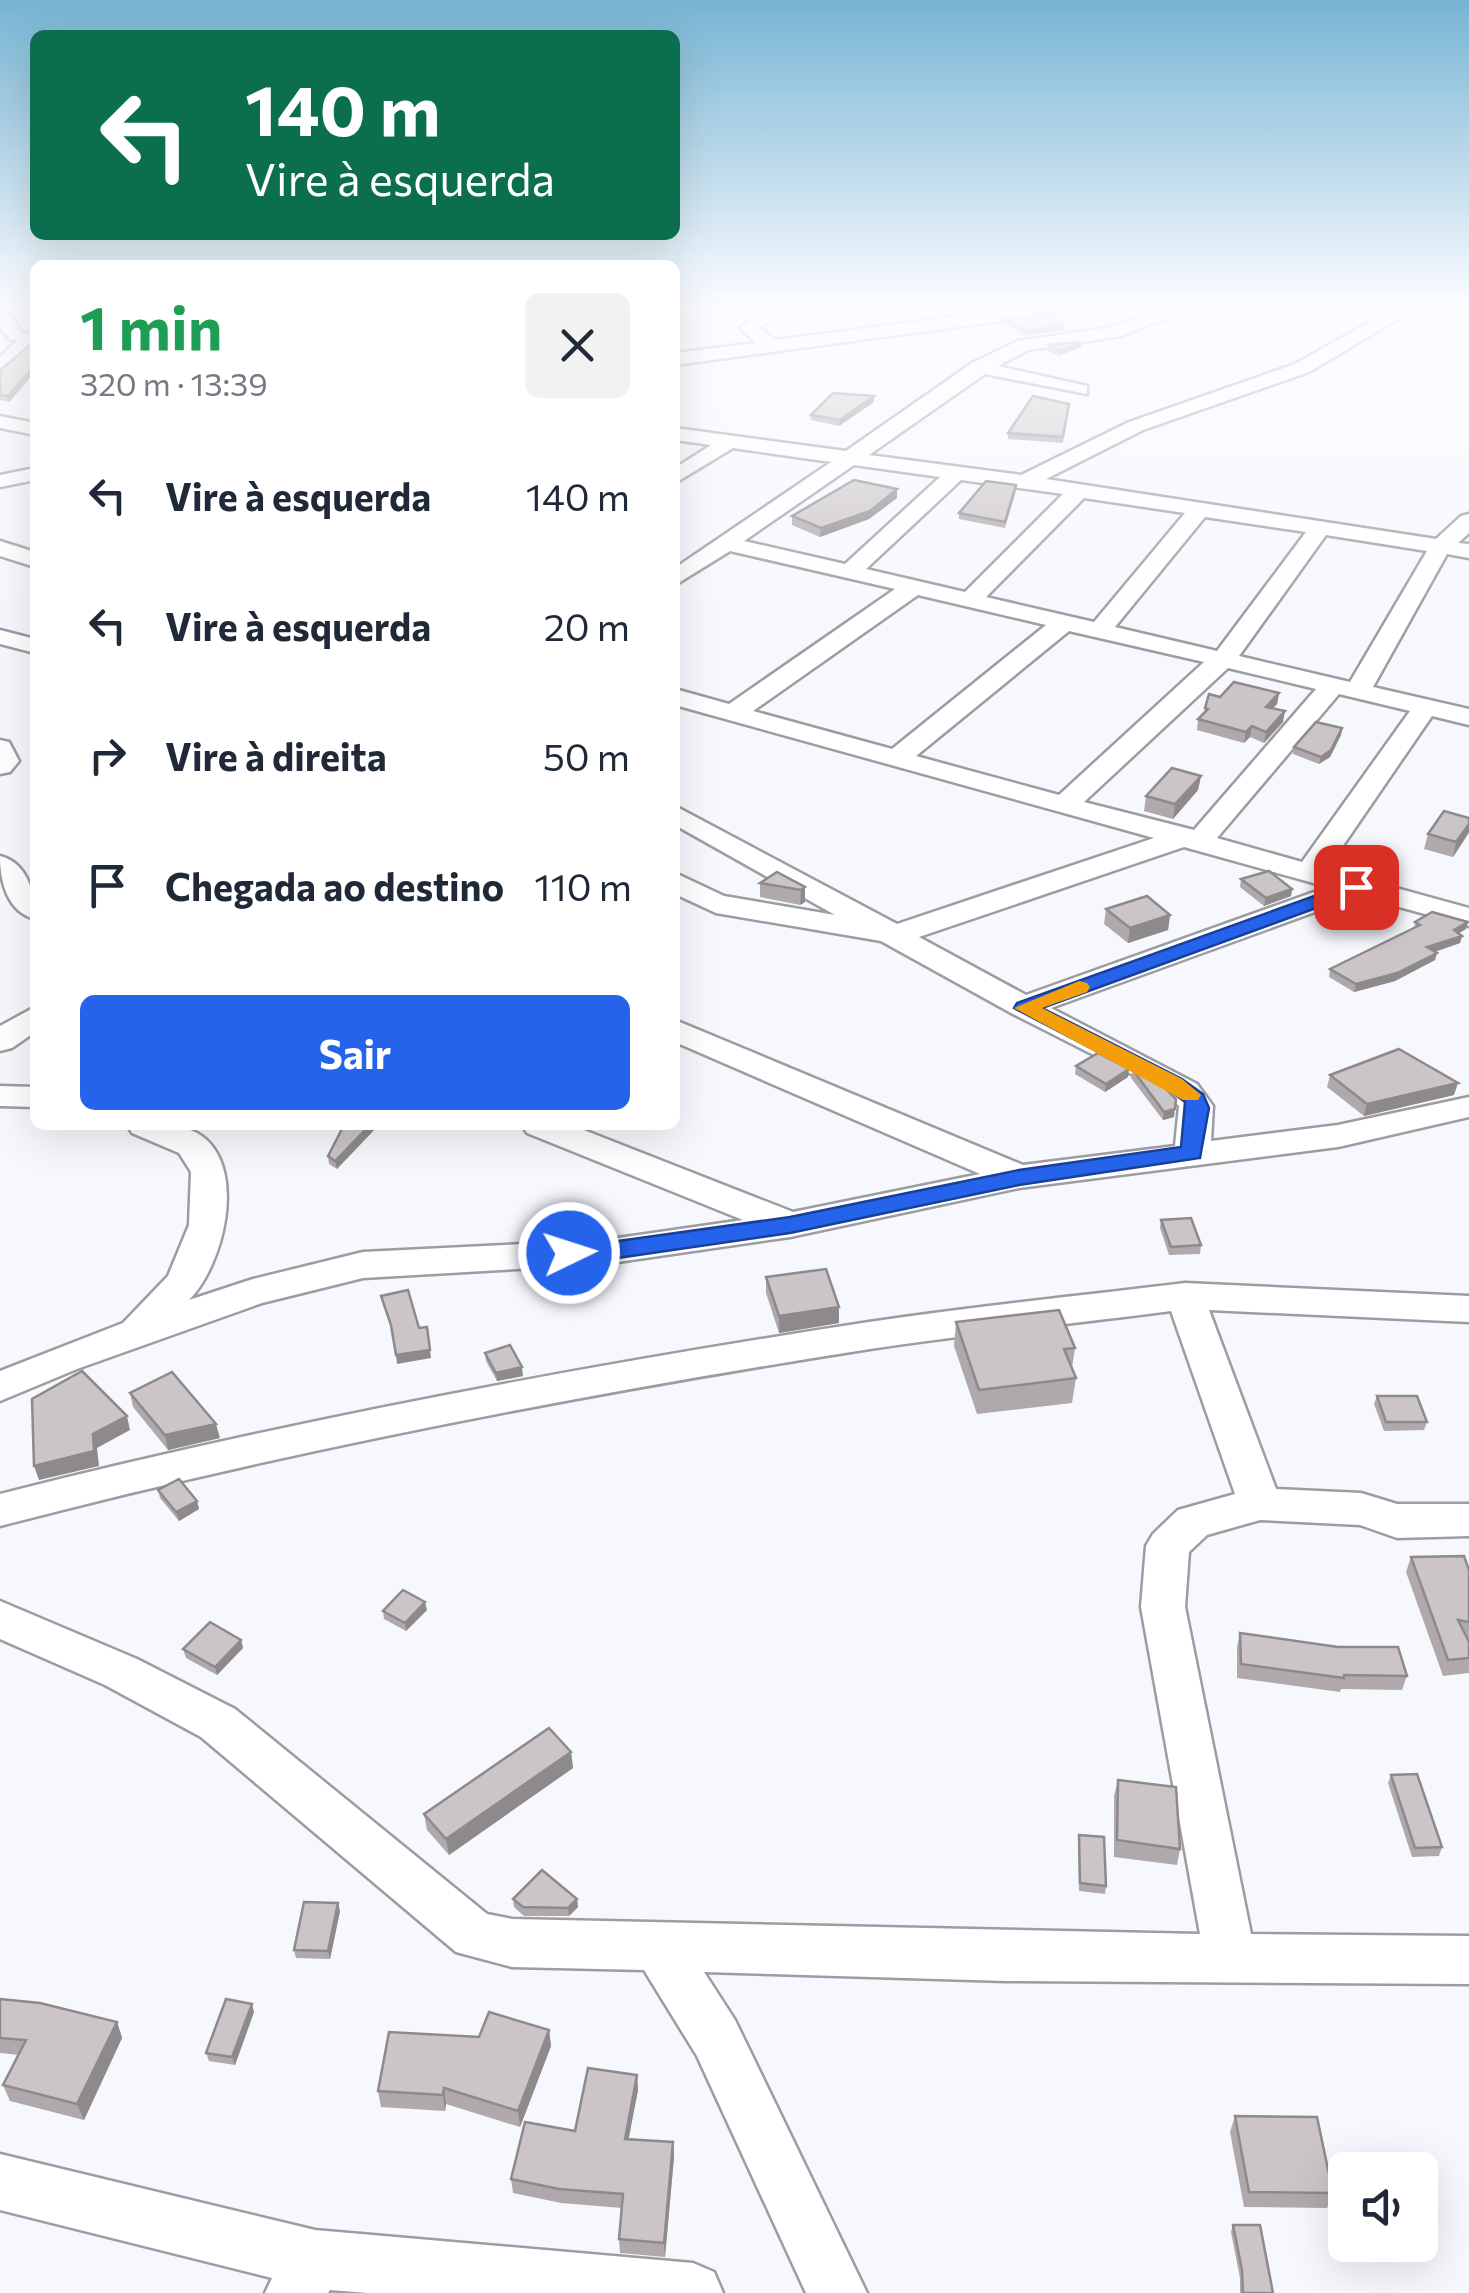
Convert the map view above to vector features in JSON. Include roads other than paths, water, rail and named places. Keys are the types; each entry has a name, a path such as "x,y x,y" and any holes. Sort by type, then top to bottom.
{"street":[{"path":"680,575 916,410"},
{"path":"1024,482 1136,426 1182,410"},
{"path":"0,422 30,428"},
{"path":"680,435 848,456 1469,551"},
{"path":"680,473 729,442"},
{"path":"851,572 955,474"},
{"path":"0,483 30,475"},
{"path":"0,483 30,491"},
{"path":"970,599 1078,491"},
{"path":"1101,629 1200,509"},
{"path":"680,903 716,904 897,934 1193,839 1346,687 1441,546 1469,521"},
{"path":"1065,804 1224,657 1320,528"},
{"path":"726,543 1469,717"},
{"path":"0,548 30,558"},
{"path":"733,713 915,586"},
{"path":"898,757 1066,621"},
{"path":"0,637 30,645"},
{"path":"680,698 1469,917"},
{"path":"1310,872 1426,706"},
{"path":"0,748 6,761 0,766"},
{"path":"680,817 1024,1008 1175,1083 1195,1098 1198,1108 1192,1153"},
{"path":"0,866 30,904"},
{"path":"680,885 716,904"},
{"path":"1024,1008 1356,887"},
{"path":"0,1042 30,1021"},
{"path":"680,1032 1019,1178"},
{"path":"0,1387 253,1292 363,1266 604,1252 790,1225 1019,1178 1390,1128 1469,1107"},
{"path":"132,1335 185,1282 207,1225 209,1172 191,1145 156,1130"},
{"path":"552,1130 790,1225"},
{"path":"1185,1296 1260,1504"},
{"path":"0,1510 147,1472 533,1391 873,1336 1185,1296 1469,1309"},
{"path":"1230,1957 1163,1607 1168,1546 1193,1522 1260,1504 1361,1509 1397,1521 1469,1520"},
{"path":"0,1619 121,1672 218,1722 474,1935 512,1944 1006,1956 1469,1960"},
{"path":"658,1946 716,2038 837,2293"},
{"path":"0,2182 305,2276 693,2293"}]}
